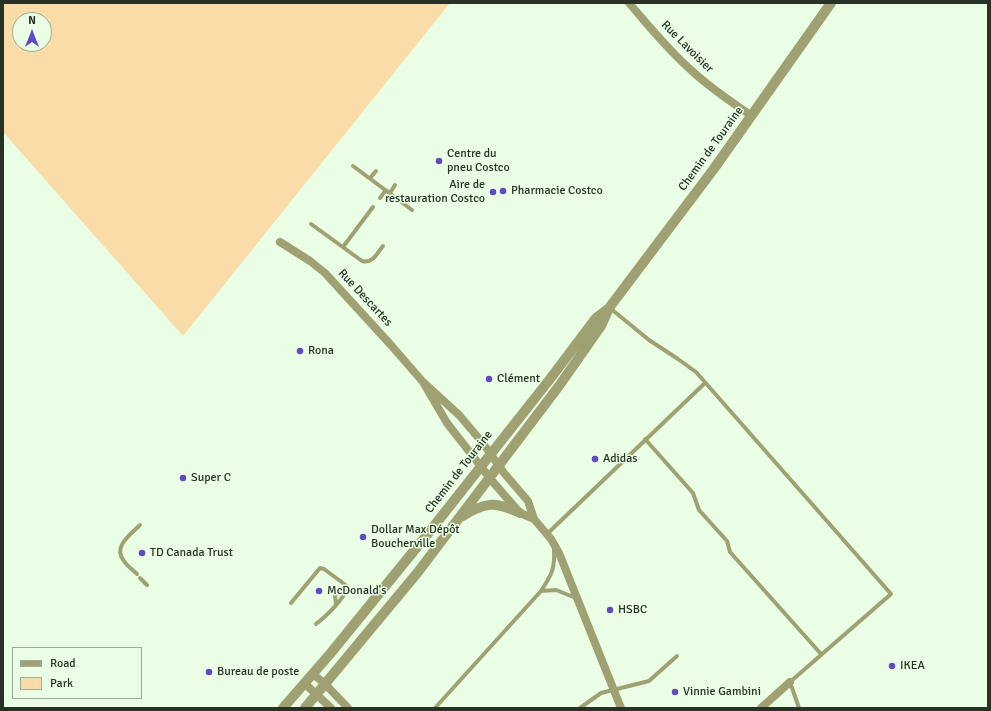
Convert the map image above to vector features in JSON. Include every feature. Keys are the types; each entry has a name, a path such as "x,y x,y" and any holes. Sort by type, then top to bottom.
{"street":[{"name":"Rue Lavoisier","path":"629,3 690,70 752,116"},
{"name":"Chemin de Touraine","path":"305,708 418,572 498,464 563,380 601,326 609,308 713,170 831,3"},
{"name":"Rue Descartes","path":"280,242 310,261 325,273 423,382 459,415 528,501 534,519"},
{"name":"Chemin de Touraine","path":"283,708 313,674 430,531 550,379 596,318 609,308"},
{"name":"Rue Descartes","path":"423,382 447,424 489,477 520,513 534,519"},
{"path":"456,520 477,507 488,505 504,506 520,513"},
{"path":"534,519 547,534 559,553 621,708"},
{"path":"313,674 348,708"},
{"path":"761,708 790,682"},
{"path":"304,683 332,708"}],"lane":[{"path":"353,166 412,210"},
{"path":"370,178 376,171"},
{"path":"380,198 395,185"},
{"path":"343,247 373,207"},
{"path":"311,224 365,262 372,260 383,246"},
{"path":"609,308 649,340 696,372 890,594 790,682 799,708"},
{"path":"547,534 705,383"},
{"path":"646,439 693,493 699,510 727,541 730,552 821,654"},
{"path":"140,525 122,543 120,549 123,561 147,585"},
{"path":"435,708 540,590 553,571 554,545"},
{"path":"291,603 320,568 324,568 344,584 347,589 323,620 316,624"},
{"path":"540,590 556,590 578,599"},
{"path":"580,708 601,693 649,681 678,656"}],"green space":[{"path":"3,3 450,3 183,336 3,132"}],"place":[{"name":"Centre du pneu Costco","path":"439,161"},
{"name":"Pharmacie Costco","path":"503,191"},
{"name":"Aire de restauration Costco","path":"493,192"},
{"name":"Rona","path":"300,351"},
{"name":"Clément","path":"489,379"},
{"name":"Adidas","path":"595,459"},
{"name":"Super C","path":"183,478"},
{"name":"Dollar Max Dépôt Boucherville","path":"363,537"},
{"name":"TD Canada Trust","path":"142,553"},
{"name":"McDonald's","path":"319,591"},
{"name":"HSBC","path":"610,610"},
{"name":"IKEA","path":"892,666"},
{"name":"Bureau de poste","path":"209,672"},
{"name":"Vinnie Gambini","path":"675,692"}]}
